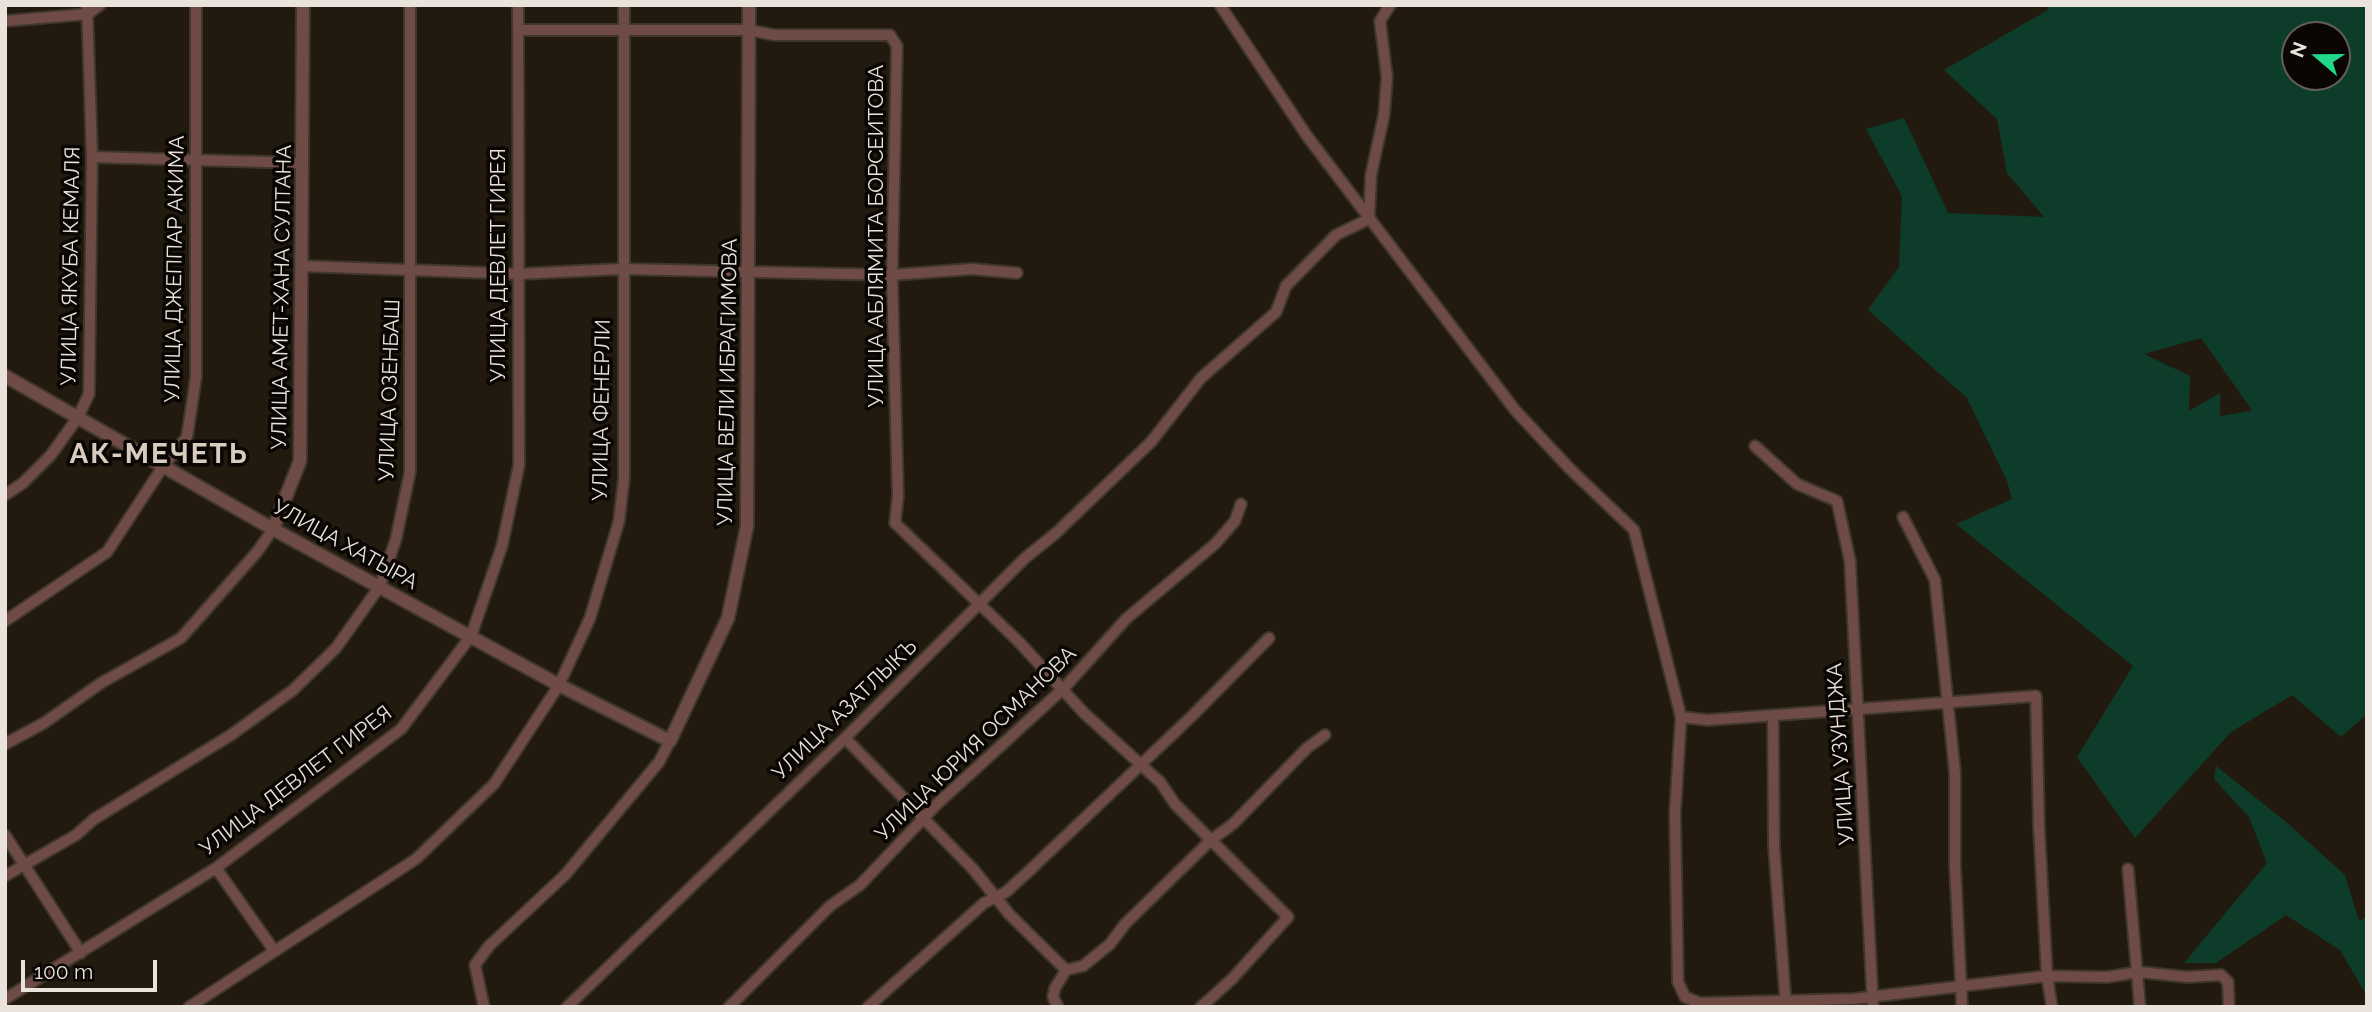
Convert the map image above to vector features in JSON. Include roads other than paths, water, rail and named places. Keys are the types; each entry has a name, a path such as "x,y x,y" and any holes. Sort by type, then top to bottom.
{"street":[{"path":"5,21 88,10 100,5"},
{"name":"УЛИЦА ДЖЕППАР АКИМА","path":"5,621 107,552 164,465 187,437 196,377 196,5"},
{"name":"УЛИЦА АМЕТ-ХАНА СУЛТАНА","path":"5,744 44,723 101,683 181,638 257,552 273,528 300,461 303,5"},
{"name":"УЛИЦА ОЗЕНБАШ","path":"5,876 76,835 94,819 231,735 293,690 336,648 380,586 396,539 410,472 410,5"},
{"name":"УЛИЦА ДЕВЛЕТ ГИРЕЯ","path":"5,999 216,868 401,729 471,636 502,546 519,466 518,5"},
{"name":"УЛИЦА ФЕНЕРЛИ","path":"189,1007 274,949 416,859 494,784 559,685 590,618 619,521 624,478 624,5"},
{"name":"УЛИЦА ВЕЛИ ИБРАГИМОВА","path":"484,1007 475,965 489,946 565,875 659,762 728,618 747,526 749,5"},
{"path":"1220,5 1307,136 1515,410 1570,470 1634,530 1681,717 1675,813 1678,982 1685,997 1700,1003 1786,1003 1853,999 1873,994 2047,976 2107,977 2139,972 2187,977 2221,975 2228,982 2229,1007"},
{"path":"1369,219 1371,175 1384,115 1387,77 1380,21 1390,5"},
{"name":"УЛИЦА ЯКУБА КЕМАЛЯ","path":"5,495 23,483 51,455 78,417 89,394 92,157 88,10"},
{"path":"518,30 749,30"},
{"name":"УЛИЦА АБЛЯМИТА БОРСЕИТОВА","path":"749,30 774,34 890,35 897,46 892,275 898,496 895,523 980,604"},
{"path":"92,157 303,163"},
{"name":"УЛИЦА АЗАТЛЫКЪ","path":"567,1007 845,738 1025,558 1056,533 1151,442 1201,378 1276,312 1286,286 1336,235 1369,219"},
{"path":"302,266 518,274 622,269 892,275 972,269 1017,273"},
{"name":"УЛИЦА ХАТЫРА","path":"5,376 273,528 559,685 670,741"},
{"name":"УЛИЦА УЗУНДЖА","path":"1755,446 1797,484 1837,501 1850,561 1855,708 1865,813 1873,1007"},
{"name":"УЛИЦА ЮРИЯ ОСМАНОВА","path":"729,1007 830,906 860,885 991,753 1064,688 1126,619 1215,544 1235,521 1241,504"},
{"path":"1903,517 1935,580 1955,773 1955,865 1962,1007"},
{"path":"980,604 1064,688 1084,713 1140,764 1288,917 1232,979 1201,1007"},
{"path":"867,1007 984,903 1006,892 1029,872 1194,715 1269,638"},
{"path":"1681,717 1707,720 2036,696 2047,976 2052,1007"},
{"path":"1773,715 1774,847 1786,1003"},
{"path":"1058,1007 1054,996 1055,988 1066,970 1083,966 1110,944 1125,924 1211,840 1233,824 1307,748 1325,735"},
{"path":"845,738 1066,970"},
{"path":"5,835 81,953"},
{"path":"216,868 274,949"},
{"path":"2129,869 2140,1007"}],"district":[{"name":"АК-МЕЧЕТЬ","path":"159,455"}]}
